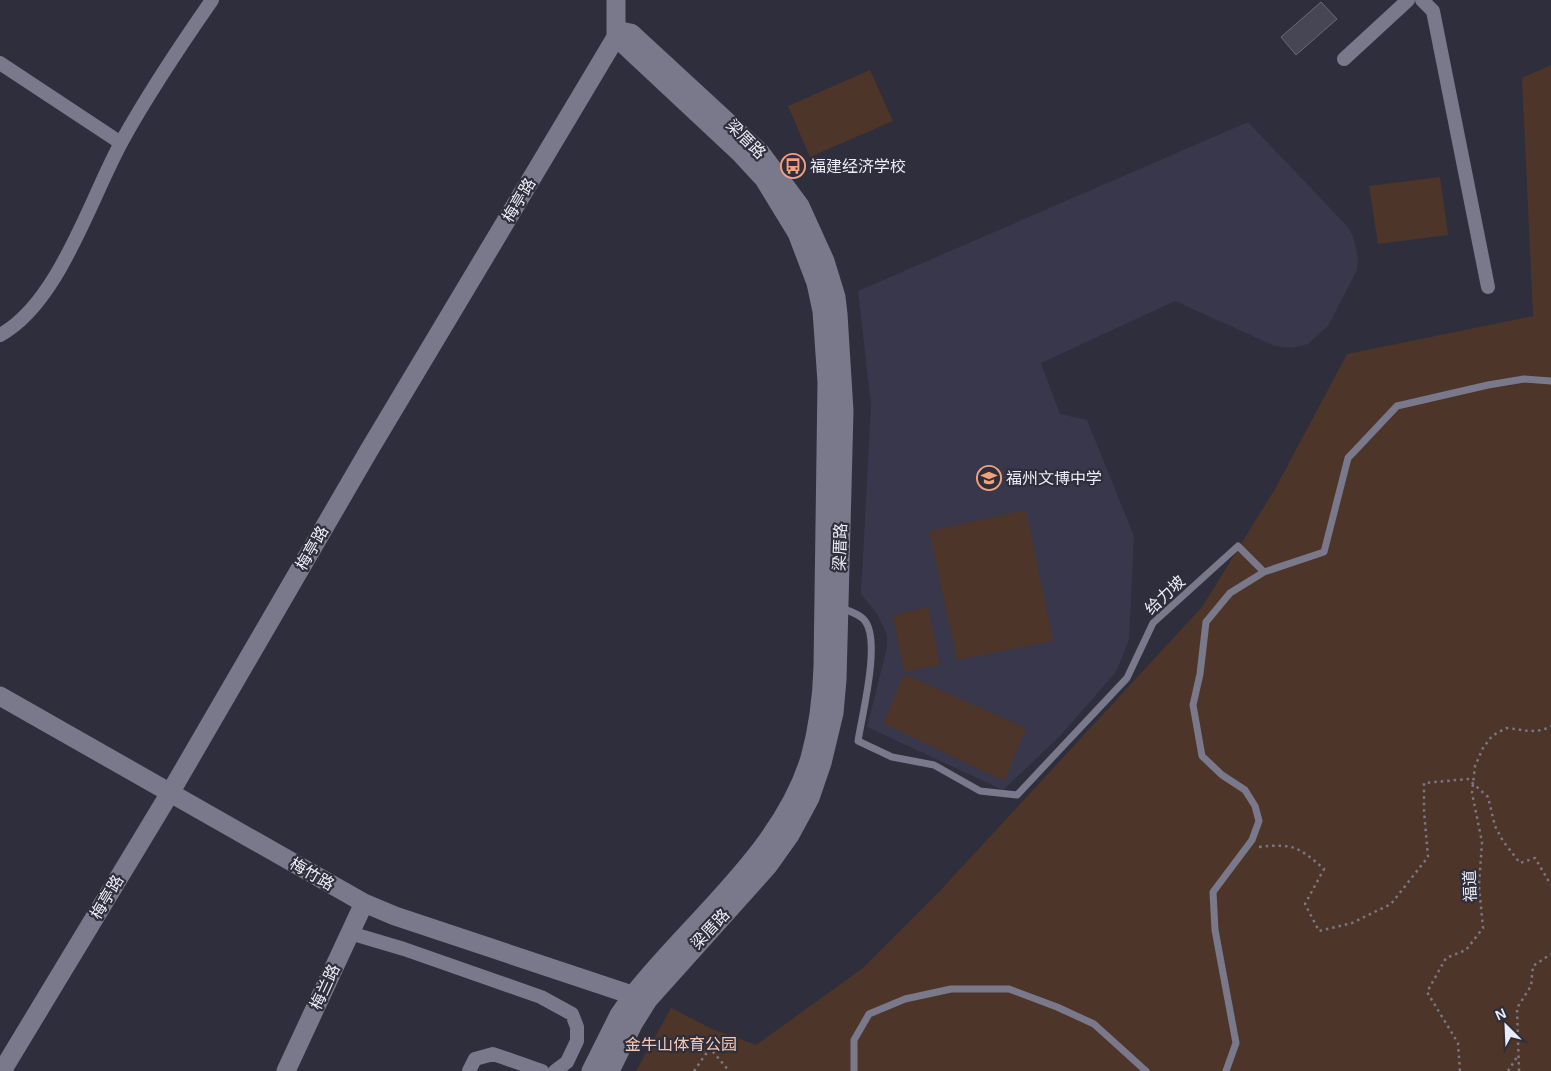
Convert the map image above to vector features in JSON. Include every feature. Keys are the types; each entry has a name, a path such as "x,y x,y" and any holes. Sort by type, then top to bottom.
{"main road":[{"path":"616,0 622,34"},
{"path":"622,34 628,0"},
{"name":"梁厝路","path":"591,1071 619,1015 640,997 768,866 801,816 822,763 834,713 844,411 836,297 825,261 800,206 760,152 622,34"},
{"name":"梁厝路","path":"610,1071 629,1030 640,997 753,858 787,808 810,758 822,684 827,382 822,311 816,283 797,233 775,194 740,153 622,34"},
{"name":"梅亭路","path":"2,1071 170,793 368,452 622,34"},
{"name":"梅竹路","path":"0,696 364,903 404,919 640,997"},
{"name":"梅兰路","path":"286,1071 364,903"}],"street":[{"path":"0,335 10,329 50,287 121,143 161,72 212,0"},
{"path":"1344,59 1408,0"},
{"path":"1422,0 1433,11 1488,287"},
{"path":"0,63 121,143"},
{"path":"350,933 404,948 541,997 572,1014 577,1027 577,1041 568,1062 555,1071"},
{"path":"469,1071 475,1059 493,1054 542,1071"}],"lane":[{"path":"1226,1071 1236,1043 1216,930 1213,892 1252,840 1259,820 1255,806 1245,790 1222,775 1202,756 1193,705 1200,674 1206,622 1230,593 1264,572 1324,552 1348,458 1397,406 1488,385 1524,379 1551,381"},
{"name":"给力坡","path":"838,607 862,617 870,632 871,668 858,741 892,757 934,766 980,791 1017,795 1127,678 1153,623 1160,616 1238,546 1264,572"},
{"path":"854,1071 854,1040 869,1014 905,998 951,989 1009,989 1094,1024 1146,1071"}],"path":[{"name":"福道","path":"1460,1071 1461,1063 1458,1043 1427,992 1446,958 1466,950 1483,928 1479,886 1482,842 1472,793 1476,766 1483,748 1492,736 1506,728 1526,732 1544,730 1551,726"},
{"path":"1252,840 1255,847 1276,845 1302,850 1324,869 1305,904 1320,931 1352,922 1391,904 1428,857 1424,811 1424,783 1468,779 1488,797 1495,826 1520,863 1535,858 1551,883"},
{"path":"1520,1071 1517,1056 1517,1008 1531,986 1533,966 1551,954"},
{"path":"694,1071 710,1048 729,1071"},
{"path":"1508,1071 1517,1056"}],"shaded area":[{"name":"福州文博中学","path":"1248,122 1346,225 1353,236 1358,258 1357,270 1328,326 1308,344 1292,348 1275,346 1175,301 1041,363 1060,414 1087,420 1134,536 1129,640 1116,672 1059,737 1003,790 867,727 887,647 887,635 877,614 861,594 871,405 858,291"}],"green space":[{"name":"金牛山体育公园","path":"1551,65 1551,1071 636,1071 671,1008 712,1029 756,1045 863,968 937,894 1202,607 1275,489 1347,354 1533,316 1522,78"},
{"path":"870,70 893,121 810,157 788,106"},
{"path":"1440,177 1448,235 1378,244 1369,186"},
{"path":"1026,510 1053,641 957,660 929,531"},
{"path":"928,607 940,665 904,672 893,615"},
{"path":"904,674 1026,728 1004,781 883,723"}],"building":[{"path":"1321,2 1337,19 1296,55 1281,37"}],"place":[{"name":"福建经济学校","path":"793,166"},
{"name":"福州文博中学","path":"989,478"}]}
